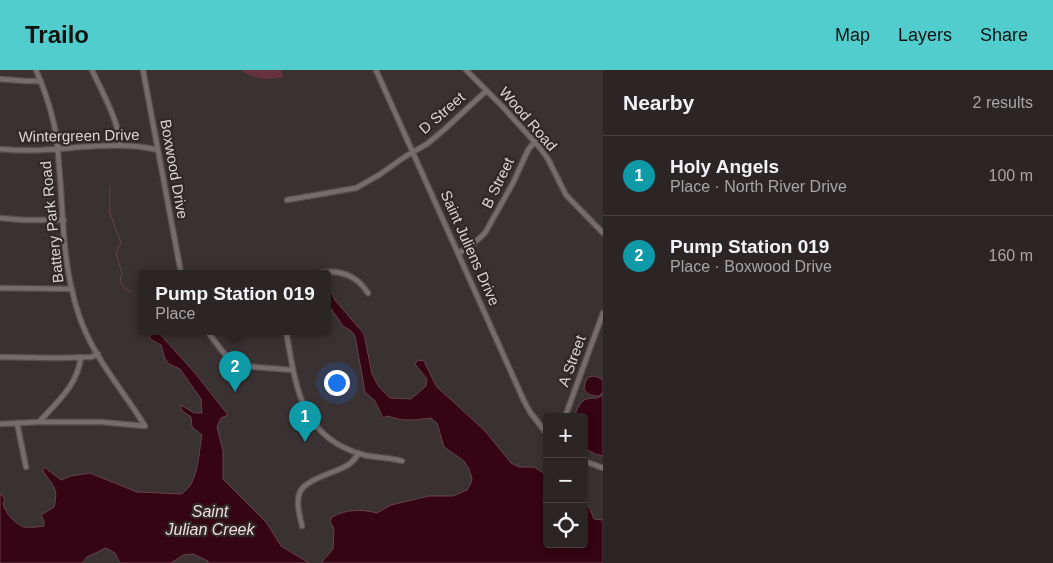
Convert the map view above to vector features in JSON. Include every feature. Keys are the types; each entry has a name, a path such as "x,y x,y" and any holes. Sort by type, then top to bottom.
{"street":[{"name":"Battery Park Road","path":"36,70 54,121 66,253 72,289 86,332 98,354 145,426 101,422 40,422"},
{"path":"92,70 116,124 120,145"},
{"name":"Boxwood Drive","path":"143,70 180,270"},
{"name":"Saint Juliens Drive","path":"376,70 524,400 530,412 543,429"},
{"name":"Wood Road","path":"466,70 535,141 548,159 566,195 603,233"},
{"path":"0,78 25,82 41,82"},
{"name":"D Street","path":"287,200 356,188 427,144 486,91"},
{"name":"B Street","path":"459,253 485,234 513,183 528,150 535,141"},
{"name":"Wintergreen Drive","path":"0,149 35,151 120,145 158,150"},
{"path":"0,218 64,220"},
{"path":"331,272 345,274 357,280 368,293"},
{"path":"0,288 72,289"},
{"name":"A Street","path":"566,413 603,313"},
{"path":"210,335 236,365 293,370"},
{"path":"287,335 300,398 308,416 313,422 328,438 342,446 373,457 392,458 402,461"},
{"path":"0,357 90,357 98,354"},
{"path":"0,424 40,422 75,381 82,357"},
{"path":"17,423 26,467"},
{"path":"302,526 297,506 299,493 302,489 310,482 348,465 359,453"},
{"path":"588,462 603,468"}],"shaded area":[{"path":"241,70 281,70 283,77 261,78"}],"water":[{"path":"331,291 335,300 364,334 372,374 379,387 390,398 411,399 426,386 427,379 415,364 418,360 424,361 436,386 485,431 511,463 519,467 534,467 543,473 543,548 588,548 588,506 594,519 603,520 603,563 321,563 333,549 334,529 330,521 332,517 354,510 377,513 391,505 429,496 453,496 467,490 472,479 464,461 444,447 437,423 431,418 409,420 388,416 383,418 375,401 365,392 355,336 343,326 331,308"},
{"name":"Saint Julian Creek","path":"150,335 161,335 195,373 228,415 221,418 217,427 223,451 223,479 266,522 281,546 309,563 208,563 208,561 193,554 183,555 171,563 120,563 115,553 106,548 87,557 82,563 0,563 0,494 5,500 3,503 5,510 17,523 24,527 44,526 41,515 54,507 56,495 54,488 43,471 44,467 61,480 71,476 90,473 137,492 182,494 190,486 196,470 202,435 192,427 191,417 181,410 181,405 194,413 202,413 201,399 180,369 169,364 165,359 161,345 150,339"},
{"path":"594,376 603,381 603,392 599,396 590,395 584,389 588,377"},
{"path":"603,395 603,456 588,450 588,413 576,413 583,401"}],"waterway":[{"path":"110,185 110,213 121,243 116,253 122,273 120,281 124,288 130,292"}],"place":[{"name":"Pump Station 019","path":"235,392"},
{"name":"Holy Angels","path":"305,442"}]}
